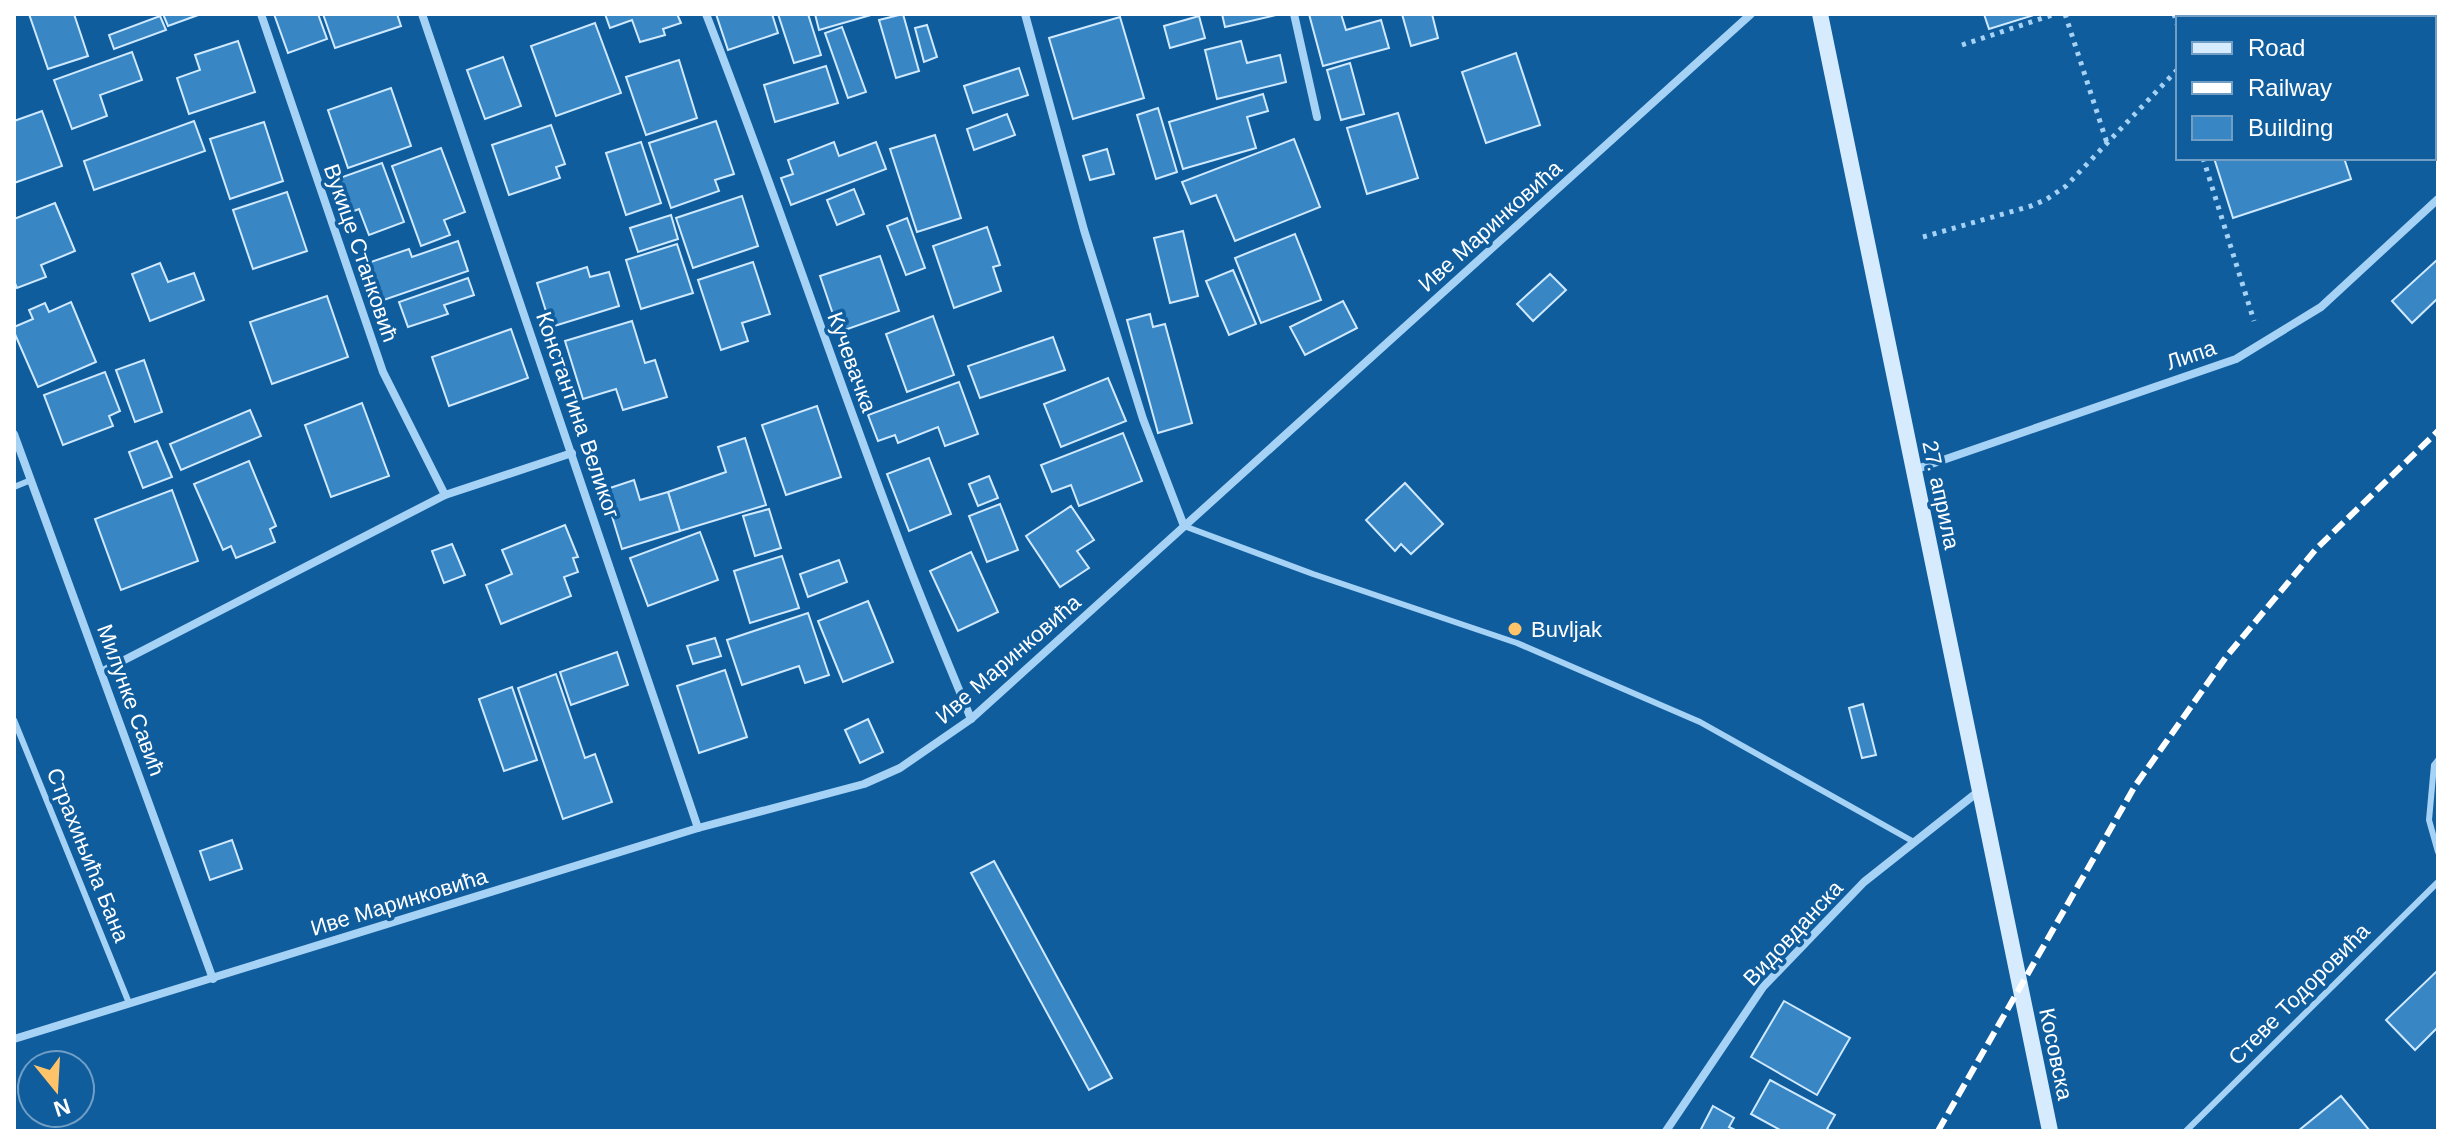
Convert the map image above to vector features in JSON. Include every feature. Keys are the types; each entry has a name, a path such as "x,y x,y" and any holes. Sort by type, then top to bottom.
{"main road":[{"name":"27. априла","path":"1820,14 2020,985"},
{"name":"Косовска","path":"2020,985 2050,1131"}],"street":[{"name":"Вукице Станковић","path":"261,14 383,372 445,495"},
{"name":"Константина Великог","path":"422,14 698,828"},
{"name":"Кучевачка","path":"706,14 744,110 905,558 971,719"},
{"path":"1025,14 1084,230 1143,419 1184,526"},
{"path":"1294,14 1317,117"},
{"name":"Иве Маринковића","path":"14,1039 698,828 864,784 900,768 971,719 1751,14"},
{"name":"Липа","path":"1913,470 2236,359 2321,307 2438,199"},
{"name":"Милунке Савић","path":"14,434 213,979"},
{"path":"101,672 445,495 572,453"},
{"name":"Видовданска","path":"1666,1131 1763,987 1864,882 1980,791"}],"lane":[{"path":"14,487 31,480"},
{"path":"1184,526 1313,574 1517,643 1686,716 1914,842"},
{"name":"Страхињића Бана","path":"14,720 129,1003"},
{"path":"2438,760 2434,765 2429,820 2438,852"},
{"name":"Стеве Тодоровића","path":"2186,1131 2438,882"}],"path":[{"path":"1962,45 2055,14"},
{"path":"2065,14 2107,143"},
{"path":"1923,237 2047,199 2066,186 2176,71"},
{"path":"2204,160 2261,343"}],"building":[{"path":"29,14 74,14 88,56 48,69"},
{"path":"163,14 201,14 168,26"},
{"path":"274,14 318,14 327,39 288,53"},
{"path":"323,14 397,14 401,26 335,48"},
{"path":"605,14 677,14 681,23 663,29 665,35 640,42 632,20 610,28"},
{"path":"716,14 772,14 778,33 728,50"},
{"path":"778,14 808,14 821,55 794,63"},
{"path":"815,14 871,14 871,15 819,30"},
{"path":"903,14 919,71 896,78 879,20"},
{"path":"1222,14 1276,14 1276,15 1225,27"},
{"path":"1309,14 1341,14 1346,30 1381,20 1389,48 1323,66"},
{"path":"1402,14 1432,14 1438,38 1411,46"},
{"path":"1984,14 2037,14 1989,29"},
{"path":"2438,14 2438,70 2436,16 2354,16"},
{"path":"160,16 166,30 114,49 109,35"},
{"path":"1199,16 1205,38 1170,48 1164,26"},
{"path":"1120,17 1144,98 1073,119 1049,38"},
{"path":"595,23 621,93 556,116 531,46"},
{"path":"927,25 937,57 924,62 915,28"},
{"path":"842,27 866,92 848,98 825,33"},
{"path":"238,41 255,92 189,114 177,78 200,70 195,55"},
{"path":"1241,41 1247,63 1280,55 1286,82 1217,99 1205,50"},
{"path":"132,52 142,80 100,95 107,116 72,129 54,80"},
{"path":"1516,53 1540,125 1486,143 1462,72"},
{"path":"503,57 521,106 485,119 467,70"},
{"path":"679,60 697,118 646,135 626,77"},
{"path":"1350,63 1364,114 1341,120 1327,70"},
{"path":"826,66 838,103 775,122 764,85"},
{"path":"1019,68 1028,95 973,113 964,86"},
{"path":"391,88 411,146 348,168 328,110"},
{"path":"1263,94 1268,111 1247,117 1256,148 1183,169 1169,122"},
{"path":"1158,108 1177,172 1156,179 1137,115"},
{"path":"42,111 62,166 14,183 14,121"},
{"path":"1398,113 1418,178 1367,194 1347,128"},
{"path":"1007,114 1015,135 974,150 967,129"},
{"path":"194,121 205,151 94,190 84,161"},
{"path":"716,121 734,174 715,180 719,191 671,208 649,143"},
{"path":"264,122 283,181 230,199 210,139"},
{"path":"551,125 565,164 556,167 560,178 509,195 492,145"},
{"path":"935,135 961,218 917,232 890,149"},
{"path":"1294,139 1320,207 1235,241 1216,195 1191,204 1182,182"},
{"path":"641,142 661,203 626,215 606,153"},
{"path":"834,142 839,156 876,142 886,169 791,205 781,178 793,174 788,160"},
{"path":"441,148 465,212 444,220 450,235 421,246 392,166"},
{"path":"1107,149 1114,174 1090,180 1083,156"},
{"path":"2215,160 2345,160 2351,179 2233,218"},
{"path":"382,163 404,222 369,235 359,209 346,214 334,180"},
{"path":"854,189 864,214 837,225 827,200"},
{"path":"287,192 307,251 253,269 233,210"},
{"path":"742,196 758,246 693,268 676,218"},
{"path":"55,203 75,251 41,265 46,277 17,288 14,281 14,219"},
{"path":"671,215 678,239 638,252 630,228"},
{"path":"907,218 925,268 906,275 887,226"},
{"path":"987,227 1000,265 993,267 1001,291 954,308 933,246"},
{"path":"1183,231 1198,296 1170,303 1154,238"},
{"path":"1295,234 1321,300 1261,323 1235,258"},
{"path":"458,241 468,271 372,304 359,266 409,249 412,257"},
{"path":"677,244 693,293 641,309 626,260"},
{"path":"880,256 899,311 839,332 820,276"},
{"path":"2438,259 2438,298 2412,323 2392,301"},
{"path":"753,262 770,314 742,323 748,341 721,350 698,280"},
{"path":"160,263 168,282 194,273 204,300 150,321 132,274"},
{"path":"587,267 590,277 609,272 619,306 551,327 537,283"},
{"path":"1233,270 1256,324 1229,335 1206,281"},
{"path":"1550,274 1566,290 1533,321 1517,304"},
{"path":"468,278 474,295 444,305 448,314 408,327 399,302"},
{"path":"327,296 348,357 272,384 250,322"},
{"path":"1343,301 1357,328 1305,355 1290,327"},
{"path":"71,302 96,362 38,387 14,327 33,319 29,310 45,303 49,312"},
{"path":"1150,314 1153,327 1165,324 1192,423 1158,433 1127,320"},
{"path":"933,316 954,375 907,392 886,334"},
{"path":"632,321 645,363 655,360 667,397 623,410 616,389 583,399 565,341"},
{"path":"511,329 528,378 449,406 432,357"},
{"path":"1053,337 1065,370 980,398 968,366"},
{"path":"144,360 162,412 135,422 116,370"},
{"path":"105,372 120,411 109,416 113,426 63,445 44,395"},
{"path":"1108,378 1126,421 1061,447 1044,404"},
{"path":"959,382 978,434 945,446 938,427 898,443 895,435 878,441 868,415"},
{"path":"362,403 389,476 331,497 305,425"},
{"path":"817,406 841,477 786,495 762,425"},
{"path":"250,410 261,436 181,470 170,444"},
{"path":"1123,433 1142,481 1079,506 1071,485 1052,492 1041,465"},
{"path":"745,438 766,505 680,531 668,492 726,472 718,447"},
{"path":"157,441 172,477 143,488 129,452"},
{"path":"929,458 951,514 909,531 887,474"},
{"path":"249,461 276,526 270,529 275,542 236,558 231,546 223,550 194,484"},
{"path":"989,476 998,498 978,506 969,484"},
{"path":"634,480 640,500 668,492 680,531 622,549 604,490"},
{"path":"1405,483 1443,524 1411,554 1401,544 1395,551 1366,520"},
{"path":"172,490 198,561 121,590 95,519"},
{"path":"1000,504 1018,550 987,562 969,516"},
{"path":"1071,506 1094,540 1077,551 1089,568 1060,587 1026,536"},
{"path":"769,509 781,548 755,556 743,516"},
{"path":"565,525 578,557 573,558 578,572 564,577 571,596 501,624 486,585 512,574 502,550"},
{"path":"700,532 718,580 648,606 630,558"},
{"path":"452,544 465,575 444,583 432,551"},
{"path":"971,552 998,612 958,631 930,571"},
{"path":"782,556 799,608 750,623 734,571"},
{"path":"839,560 847,582 808,597 800,574"},
{"path":"868,601 893,662 843,682 818,621"},
{"path":"808,613 829,675 805,683 799,666 742,685 727,640"},
{"path":"715,638 721,656 693,664 687,646"},
{"path":"617,652 628,685 571,705 560,672"},
{"path":"725,670 747,737 699,753 677,686"},
{"path":"556,674 585,758 595,754 612,802 563,819 518,688"},
{"path":"512,687 537,760 504,771 479,699"},
{"path":"1863,704 1876,755 1862,758 1849,708"},
{"path":"868,719 883,752 860,763 845,730"},
{"path":"232,840 242,869 210,880 200,851"},
{"path":"994,861 1112,1078 1089,1090 971,873"},
{"path":"2438,970 2438,1027 2415,1050 2386,1020"},
{"path":"1784,1001 1850,1038 1817,1095 1751,1057"},
{"path":"1770,1080 1835,1115 1827,1129 1831,1131 1782,1131 1751,1114"},
{"path":"2341,1096 2370,1131 2298,1131"},
{"path":"1713,1106 1734,1118 1729,1127 1737,1131 1700,1131"}],"railway":[{"path":"1938,1131 2135,786 2226,657 2316,549 2438,431"}],"place":[{"name":"Buvljak","path":"1515,629"}]}
